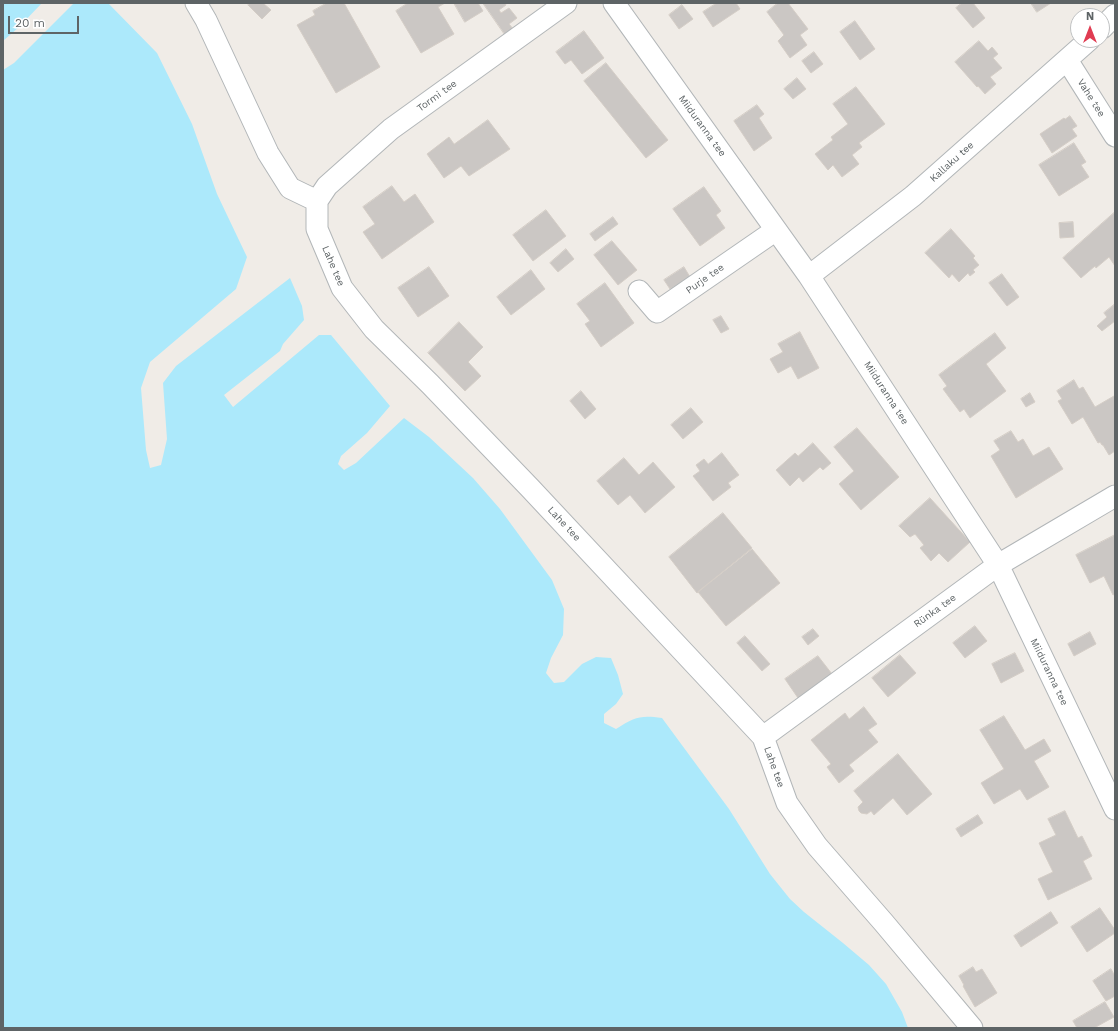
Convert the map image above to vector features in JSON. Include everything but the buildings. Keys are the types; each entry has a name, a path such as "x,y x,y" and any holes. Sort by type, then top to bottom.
{"street":[{"path":"196,3 206,20 268,153 290,188 317,201"},
{"name":"Tormi tee","path":"317,201 327,186 391,129 566,3"},
{"name":"Miiduranna tee","path":"614,3 809,276 998,565 1115,809"},
{"name":"Kallaku tee","path":"809,276 913,196 1080,48"},
{"name":"Vahe tee","path":"1067,60 1115,136"},
{"name":"Lahe tee","path":"317,201 317,229 342,288 374,329 430,384 530,488 763,737 787,803 818,846 972,1028"},
{"name":"Purje tee","path":"639,291 657,312 776,230"},
{"name":"Rünka tee","path":"763,737 998,565 1115,496"}],"water":[{"path":"3,3 42,3 3,41"},
{"path":"74,3 108,3 157,53 192,124 217,194 247,257 236,289 150,362 141,388 146,450 150,468 161,465 167,439 163,383 176,366 290,278 302,306 304,320 283,344 280,351 224,395 233,407 319,335 331,335 390,406 367,433 341,456 338,464 344,470 356,463 404,418 429,437 473,478 500,509 552,580 564,609 563,635 551,658 546,673 554,683 564,682 582,664 596,657 611,658 618,675 623,694 616,704 604,714 604,723 616,729 633,719 643,717 662,718 729,809 770,874 790,899 804,912 869,965 886,984 902,1012 908,1028 3,1028 3,70 14,63"}]}
